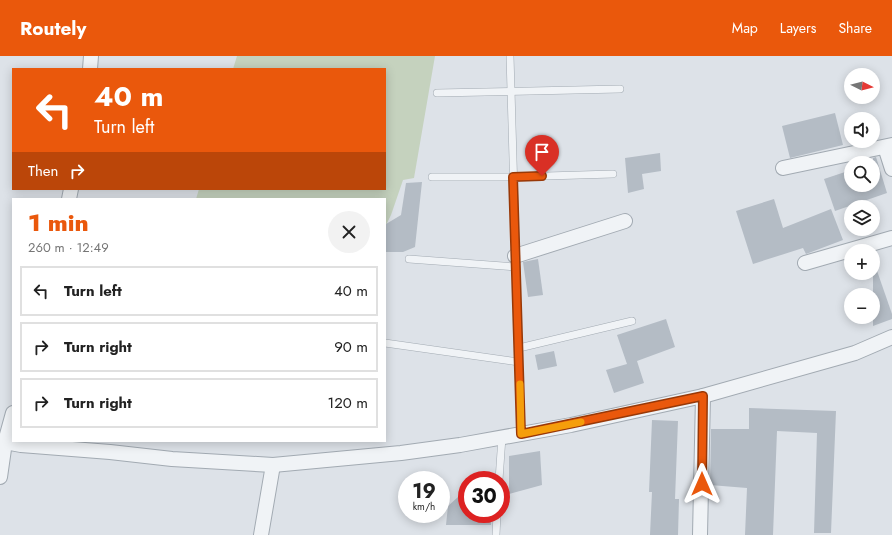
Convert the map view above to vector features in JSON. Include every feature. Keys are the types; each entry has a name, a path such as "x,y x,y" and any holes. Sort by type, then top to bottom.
{"street":[{"path":"90,68 91,56"},
{"path":"783,168 889,146 892,169"},
{"path":"515,262 625,221"},
{"path":"805,263 892,238"},
{"path":"3,442 172,459 273,465 401,453 521,434 703,396 855,353 892,337"},
{"path":"700,535 703,396"},
{"path":"0,477 3,442 12,417"},
{"path":"262,535 273,465"}],"lane":[{"path":"510,56 521,434"},
{"path":"437,93 620,90"},
{"path":"432,177 513,177 613,174"},
{"path":"409,259 515,262"},
{"path":"519,348 632,321"},
{"path":"386,343 520,362"},
{"path":"500,471 502,437"},
{"path":"496,535 497,523"}],"green space":[{"path":"237,56 435,56 414,178 403,180 386,225 386,198 196,198 199,190 386,190 386,68 233,68"}],"building":[{"path":"835,113 843,145 790,158 782,126"},
{"path":"660,153 661,171 642,174 644,189 628,193 625,158"},
{"path":"880,170 887,193 867,200 844,200 844,208 835,211 824,179 844,172 844,192 880,192"},
{"path":"422,182 415,247 403,252 386,252 386,224 401,215 406,183"},
{"path":"774,199 783,228 831,209 843,240 806,254 803,248 753,264 736,211"},
{"path":"538,259 543,295 528,297 523,262"},
{"path":"880,279 892,314 892,319 880,323 880,288 873,288 873,280"},
{"path":"666,319 675,347 637,361 644,383 614,393 606,370 627,364 617,335"},
{"path":"554,351 557,366 538,370 535,355"},
{"path":"749,408 836,411 831,533 814,533 817,433 777,431 773,535 745,535 747,488 710,485 711,429 749,429"},
{"path":"652,420 678,421 675,499 679,499 678,535 650,535 652,492 649,492"},
{"path":"540,451 542,485 510,494 509,456"},
{"path":"458,497 458,523 491,523 491,525 446,525 446,523 450,523 450,504"}],"slow traffic":[{"path":"520,384 521,434 581,422"}],"route":[{"path":"542,176 513,177 521,434 571,425 703,396 702,484"}]}
